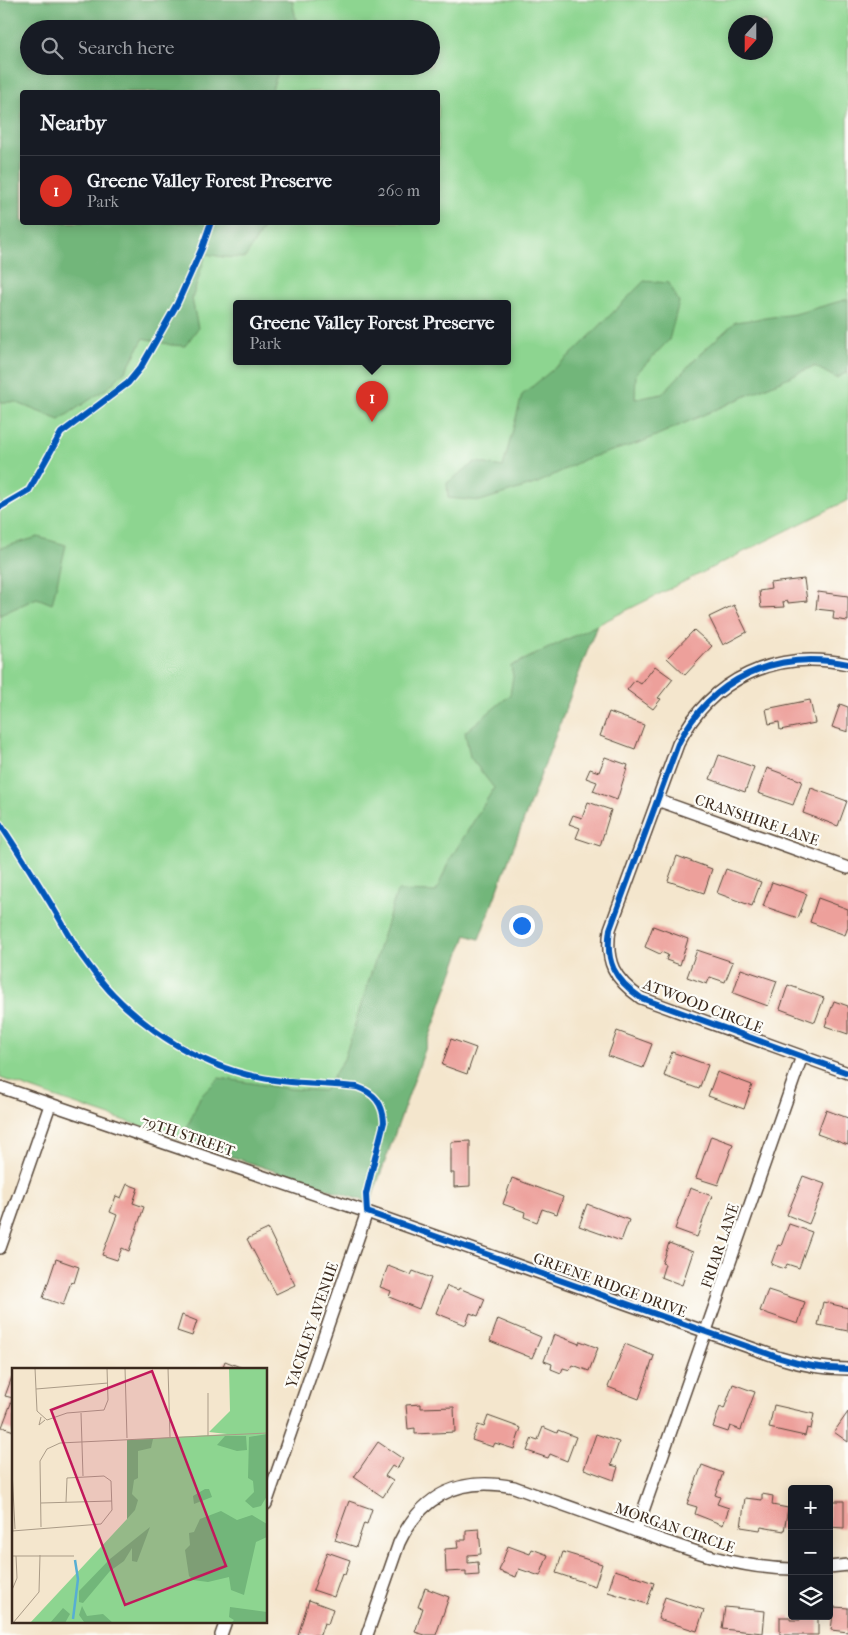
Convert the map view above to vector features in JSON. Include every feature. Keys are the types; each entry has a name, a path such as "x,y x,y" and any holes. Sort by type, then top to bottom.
{"street":[{"name":"ATWOOD CIRCLE","path":"848,664 821,659 774,664 746,674 726,687 695,716 678,744 657,800 610,929 608,950 615,972 627,989 641,998 848,1073"},
{"name":"CRANSHIRE LANE","path":"657,800 848,868"},
{"name":"FRIAR LANE","path":"636,1531 802,1056"},
{"name":"79TH STREET","path":"0,1087 367,1212"},
{"path":"0,1248 50,1105"},
{"name":"GREENE RIDGE DRIVE","path":"367,1212 795,1363 848,1369"},
{"name":"YACKLEY AVENUE","path":"268,1498 367,1212"},
{"name":"MORGAN CIRCLE","path":"367,1635 402,1536 412,1519 429,1502 455,1488 486,1483 514,1487 698,1553 736,1564 766,1569 788,1570"},
{"path":"833,1567 848,1565"},
{"path":"221,1635 226,1622"}],"green space":[{"path":"0,0 848,0 848,500 597,625 479,939 466,935 370,1203 0,1078"},
{"path":"0,0 292,0 296,20 20,20 20,75 277,75 272,90 20,90 20,225 263,225 245,258 206,254 192,299 198,328 185,346 171,345 144,338 126,370 109,387 59,420 15,402 0,402"},
{"path":"644,281 669,283 679,302 669,340 636,374 635,399 662,394 698,356 735,322 795,314 848,299 848,372 836,378 814,366 642,442 585,459 538,483 480,501 448,498 447,483 475,462 503,467 522,395 575,351"},
{"path":"38,537 66,545 52,604 37,598 0,615 0,548"},
{"path":"597,625 479,939 466,935 370,1203 182,1140 200,1097 219,1078 291,1089 324,1091 344,1059 397,891 436,892 449,861 494,788 470,757 465,732 510,695 513,676 511,666"}],"building":[{"path":"804,579 807,601 788,603 788,601 783,602 784,607 761,608 759,591 771,589 770,583"},
{"path":"818,592 848,596 848,621 833,619 834,611 816,609"},
{"path":"734,605 747,632 723,645 709,617"},
{"path":"694,630 712,646 685,675 667,658"},
{"path":"655,666 673,679 658,698 661,699 653,709 627,690 635,680 641,684"},
{"path":"810,700 815,723 780,730 779,722 769,724 766,709"},
{"path":"840,704 848,707 848,732 832,727"},
{"path":"609,712 644,725 635,749 600,736"},
{"path":"719,755 754,767 745,792 710,779"},
{"path":"605,757 628,765 617,800 593,791 597,782 586,778 590,769 599,772"},
{"path":"767,768 802,781 793,805 758,793"},
{"path":"811,788 847,801 838,826 803,813"},
{"path":"588,802 611,810 600,846 576,838 580,828 569,824 573,815 582,818"},
{"path":"677,856 712,869 704,893 668,881"},
{"path":"726,869 761,882 752,906 717,893"},
{"path":"772,882 807,894 798,918 763,906"},
{"path":"818,898 848,909 848,927 845,935 810,922"},
{"path":"653,926 688,939 680,965 666,960 668,955 661,952 660,954 645,947"},
{"path":"697,950 733,962 725,982 710,977 707,984 687,977"},
{"path":"741,969 777,981 768,1006 733,993"},
{"path":"788,985 824,998 815,1022 780,1009"},
{"path":"834,1001 848,1006 848,1034 825,1026"},
{"path":"617,1031 652,1044 643,1068 608,1056"},
{"path":"451,1039 476,1048 467,1074 442,1065"},
{"path":"672,1052 708,1065 699,1089 664,1076"},
{"path":"717,1072 752,1085 744,1109 708,1096"},
{"path":"826,1110 848,1118 848,1145 817,1134"},
{"path":"711,1136 733,1144 718,1185 696,1178"},
{"path":"470,1141 470,1186 454,1187 454,1173 451,1173 451,1142"},
{"path":"803,1176 825,1184 809,1224 787,1215"},
{"path":"512,1178 563,1197 557,1214 542,1209 537,1222 524,1217 525,1212 503,1204"},
{"path":"127,1184 138,1188 133,1203 144,1207 129,1251 122,1248 117,1260 102,1255 117,1215 110,1212 116,1196 121,1198"},
{"path":"690,1188 712,1196 697,1237 675,1229"},
{"path":"587,1204 629,1220 621,1241 579,1226"},
{"path":"789,1224 812,1232 799,1268 787,1264 785,1269 771,1264 778,1245 781,1246"},
{"path":"268,1229 295,1285 276,1294 247,1239"},
{"path":"669,1243 693,1252 682,1285 661,1277 665,1264 662,1263"},
{"path":"56,1259 79,1267 74,1283 71,1282 63,1305 43,1298"},
{"path":"388,1266 411,1275 413,1271 431,1278 419,1309 389,1297 391,1291 380,1287"},
{"path":"447,1286 458,1290 459,1288 485,1299 478,1316 470,1313 466,1325 436,1313"},
{"path":"768,1290 805,1302 798,1324 760,1311"},
{"path":"823,1302 848,1308 848,1331 818,1325"},
{"path":"182,1315 197,1321 192,1336 177,1331"},
{"path":"498,1319 541,1337 532,1358 490,1341"},
{"path":"554,1334 579,1344 580,1341 598,1348 589,1371 573,1365 570,1370 563,1368 561,1373 551,1369 552,1364 544,1361"},
{"path":"625,1344 654,1356 639,1399 608,1387"},
{"path":"225,1361 242,1368 222,1368"},
{"path":"12,1377 12,1398 5,1396"},
{"path":"733,1384 755,1392 741,1430 730,1426 728,1432 713,1427 720,1407 724,1409"},
{"path":"12,1401 12,1430 2,1427"},
{"path":"421,1404 421,1408 454,1407 455,1432 415,1434 415,1428 408,1429 406,1405"},
{"path":"774,1405 814,1414 811,1429 807,1428 805,1436 769,1428"},
{"path":"848,1412 848,1442 834,1432"},
{"path":"488,1416 521,1428 514,1449 495,1443 493,1447 472,1440 478,1425 484,1427"},
{"path":"543,1427 557,1433 558,1430 576,1437 567,1461 550,1454 548,1458 527,1451 532,1438 538,1440"},
{"path":"596,1434 619,1442 611,1465 618,1467 614,1480 584,1469"},
{"path":"378,1442 403,1459 397,1469 392,1466 385,1476 393,1481 383,1497 354,1477"},
{"path":"702,1465 723,1473 715,1495 720,1497 717,1504 729,1508 723,1525 695,1514 697,1507 687,1504"},
{"path":"762,1494 773,1496 772,1505 788,1508 784,1531 761,1527 760,1530 741,1527 745,1498 762,1500"},
{"path":"349,1501 372,1509 367,1524 364,1523 356,1547 335,1540"},
{"path":"833,1501 844,1501 844,1528 833,1527"},
{"path":"479,1529 481,1554 468,1555 468,1563 478,1562 479,1575 466,1576 466,1571 446,1572 445,1549 458,1548 457,1540 466,1540 466,1530"},
{"path":"508,1546 530,1554 532,1549 548,1555 540,1576 519,1569 516,1577 499,1571"},
{"path":"327,1552 350,1560 345,1575 342,1574 334,1597 313,1590"},
{"path":"563,1552 602,1564 595,1586 556,1573"},
{"path":"615,1570 654,1583 647,1604 608,1592"},
{"path":"425,1588 449,1597 436,1635 425,1635 415,1632 423,1608 418,1607"},
{"path":"665,1597 704,1610 697,1631 658,1619"},
{"path":"309,1600 333,1609 328,1624 324,1623 320,1635 298,1635"},
{"path":"725,1607 765,1611 763,1633 722,1629"},
{"path":"834,1607 848,1608 848,1632 831,1630"},
{"path":"780,1617 788,1617 788,1620 818,1620 818,1635 780,1635"}],"cycle path":[{"path":"0,507 29,490 61,433 128,383 141,367 177,304 202,248 210,225"},
{"path":"848,664 821,660 771,665 748,674 727,686 708,702 692,721 678,744 610,929 609,941 610,960 618,977 641,998 848,1073"},
{"path":"0,824 82,956 115,996 154,1030 176,1045 199,1057 248,1075 302,1083 357,1087 373,1096 380,1104 384,1122 366,1194 367,1212 780,1358 814,1366 848,1369"}],"place":[{"name":"Greene Valley Forest Preserve","path":"372,422"}]}
